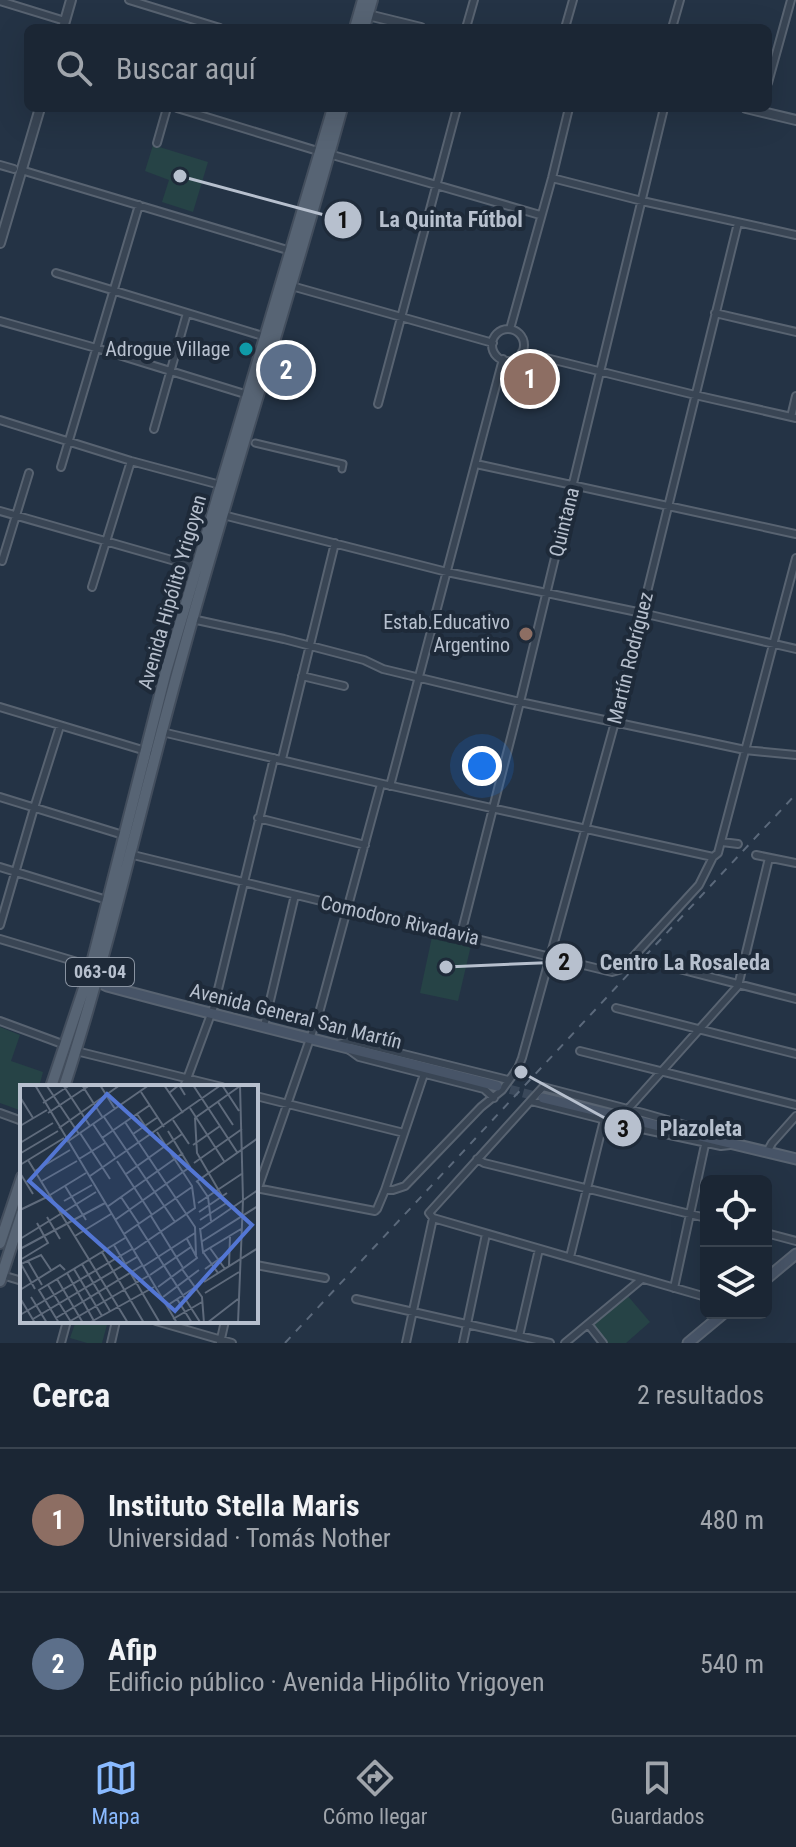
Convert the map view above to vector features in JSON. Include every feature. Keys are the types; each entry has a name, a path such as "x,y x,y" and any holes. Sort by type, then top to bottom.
{"main road":[{"path":"363,0 364,24"},
{"path":"357,24 372,0"},
{"name":"Avenida Hipólito Yrigoyen","path":"325,153 332,112"},
{"name":"Avenida Hipólito Yrigoyen","path":"202,569 223,515 226,487 239,457 286,284 340,112"},
{"name":"Avenida Hipólito Yrigoyen","path":"52,1085 94,974 123,835 151,752 162,732 188,618 226,487 248,395 286,284"},
{"name":"Avenida Hipólito Yrigoyen","path":"65,1085 129,854 166,671 188,618"},
{"name":"Avenida General San Martín","path":"94,974 107,986 211,1014 503,1084"},
{"path":"540,1096 706,1140 732,1143 796,1159"},
{"path":"0,1243 20,1183"},
{"path":"1,1278 20,1219"},
{"path":"772,1274 796,1254"},
{"path":"688,1343 717,1319"}],"street":[{"path":"64,24 71,0"},
{"path":"129,0 207,24"},
{"path":"467,24 474,0"},
{"path":"566,24 573,0"},
{"path":"673,24 680,0"},
{"path":"772,70 794,0"},
{"path":"0,1 61,24"},
{"path":"364,13 406,24"},
{"path":"192,24 194,20"},
{"path":"0,243 18,170 39,112"},
{"path":"157,143 166,112"},
{"path":"190,112 540,215"},
{"path":"378,404 456,112"},
{"path":"510,329 568,112"},
{"name":"Quintana","path":"461,934 663,112"},
{"path":"768,112 796,120"},
{"path":"0,165 296,253"},
{"path":"552,178 796,235"},
{"path":"61,467 139,205"},
{"name":"Martín Rodríguez","path":"388,1190 405,1186 481,1107 494,1098 518,1068 522,1058 615,722 738,223"},
{"path":"56,273 266,337"},
{"path":"286,284 493,343"},
{"path":"154,429 187,313"},
{"path":"715,313 796,332"},
{"path":"0,321 248,395"},
{"path":"510,329 521,335 524,343 522,352 512,360 503,359 495,353 493,343 500,331 510,329"},
{"path":"522,352 793,417 796,396"},
{"path":"390,786 503,359"},
{"path":"0,420 226,487"},
{"path":"255,443 343,464 342,469"},
{"path":"92,587 131,461"},
{"path":"476,464 796,534"},
{"path":"2,561 29,473"},
{"path":"0,511 202,569"},
{"path":"223,515 447,572 796,649"},
{"path":"185,1085 211,1014 258,818 302,676 335,543"},
{"path":"162,732 713,857 722,842 796,558"},
{"path":"188,618 364,660 383,669 520,702 745,750 796,755"},
{"path":"302,676 344,686"},
{"path":"0,707 151,752"},
{"path":"0,925 60,726"},
{"path":"258,1185 311,1038 381,784"},
{"path":"0,797 123,835"},
{"path":"258,818 365,845"},
{"path":"722,842 738,844"},
{"name":"Comodoro Rivadavia","path":"129,854 612,972 620,970 699,885 713,857"},
{"path":"756,855 796,863"},
{"path":"628,1109 739,984 769,858"},
{"path":"0,867 107,900"},
{"path":"264,1026 295,895"},
{"path":"0,939 94,974"},
{"path":"656,963 796,999"},
{"path":"616,1008 796,1054"},
{"path":"0,1021 65,1045"},
{"path":"342,1046 359,1057 484,1089 494,1098"},
{"path":"76,1051 214,1085"},
{"path":"580,1051 796,1105"},
{"path":"258,1188 375,1211 388,1190 424,1074"},
{"path":"406,1343 431,1214 477,1159 531,1101 540,1096 543,1087 716,1134 732,1143"},
{"path":"258,1096 404,1133"},
{"path":"531,1101 604,1120 706,1140 674,1288"},
{"path":"0,1113 20,1120"},
{"path":"767,1152 796,1116"},
{"path":"570,1257 604,1120"},
{"path":"477,1159 700,1217"},
{"path":"431,1214 486,1234 700,1295"},
{"path":"463,1343 486,1234"},
{"path":"772,1235 796,1241"},
{"path":"519,1336 539,1249"},
{"path":"258,1265 325,1278"},
{"path":"565,1343 642,1279"},
{"path":"356,1299 550,1343"},
{"path":"61,1343 66,1323"},
{"path":"111,1343 116,1323"},
{"path":"162,1323 232,1343"},
{"path":"588,1324 603,1343"}],"green space":[{"path":"153,145 208,162 193,212 162,202 169,180 145,171"},
{"path":"433,932 472,941 458,1001 420,993"},
{"path":"0,1027 20,1035 11,1061 43,1072 40,1085 20,1085 20,1110 0,1103"},
{"path":"627,1295 650,1322 626,1343 605,1343 591,1324"},
{"path":"75,1323 107,1323 102,1343 70,1338"}],"tunnel":[{"path":"497,1086 543,1098"}],"railway":[{"path":"285,1343 796,794"}],"place":[{"name":"La Quinta Fútbol","path":"180,176"},
{"name":"Adrogue Village","path":"246,349"},
{"name":"Afip","path":"286,370"},
{"name":"Instituto Stella Maris","path":"530,379"},
{"name":"Estab.Educativo Argentino","path":"526,634"},
{"name":"Centro La Rosaleda","path":"446,967"},
{"name":"Plazoleta","path":"521,1072"}]}
